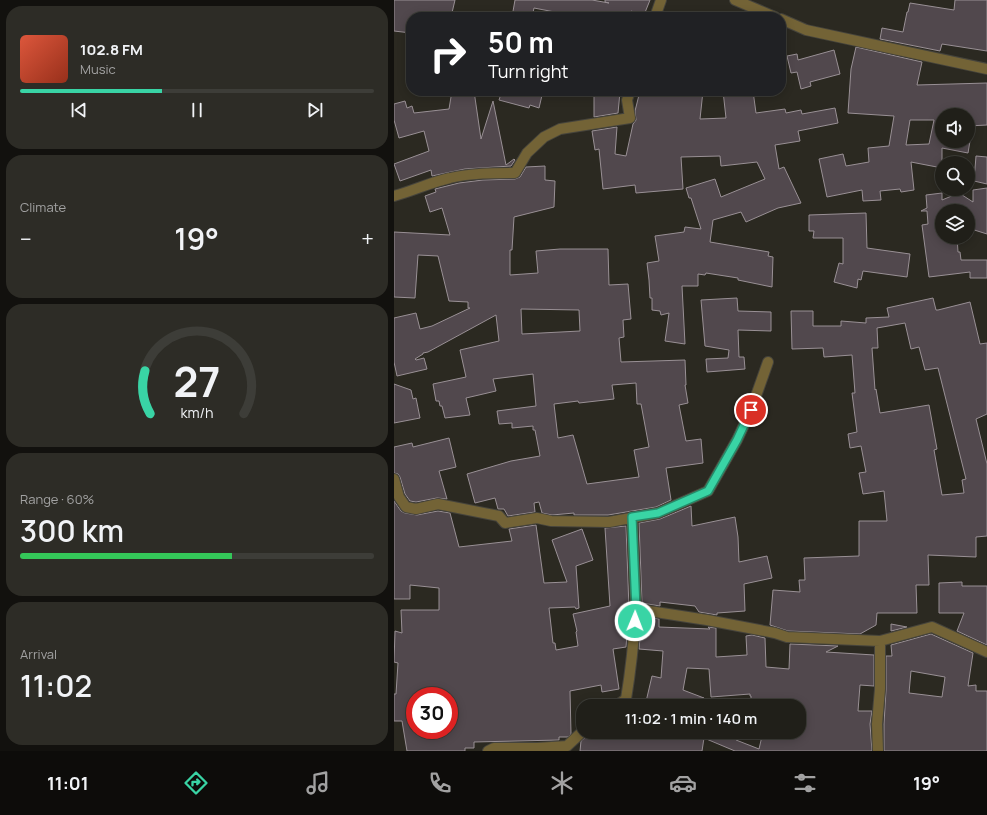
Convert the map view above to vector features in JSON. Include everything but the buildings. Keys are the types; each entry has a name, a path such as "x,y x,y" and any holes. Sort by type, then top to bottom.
{"street":[{"path":"656,12 660,0"},
{"path":"734,0 763,12"},
{"path":"786,21 806,30 987,69"},
{"path":"394,196 448,178 470,174 514,173 527,153 544,137 560,129 630,118 627,100 628,96"},
{"path":"394,479 399,497 406,507 416,509 438,504 499,516 505,523 537,518 552,521 609,522 658,513 708,491 743,428 768,362"},
{"path":"626,699 631,666 636,609 632,517"},
{"path":"636,609 714,621 775,633 787,637 880,641 932,627 987,652"},
{"path":"878,751 876,724 880,688 880,641"},
{"path":"488,751 494,748 568,746 576,739"}],"route":[{"path":"635,621 635,560 632,517 658,513 708,491 737,440 751,410"}]}
